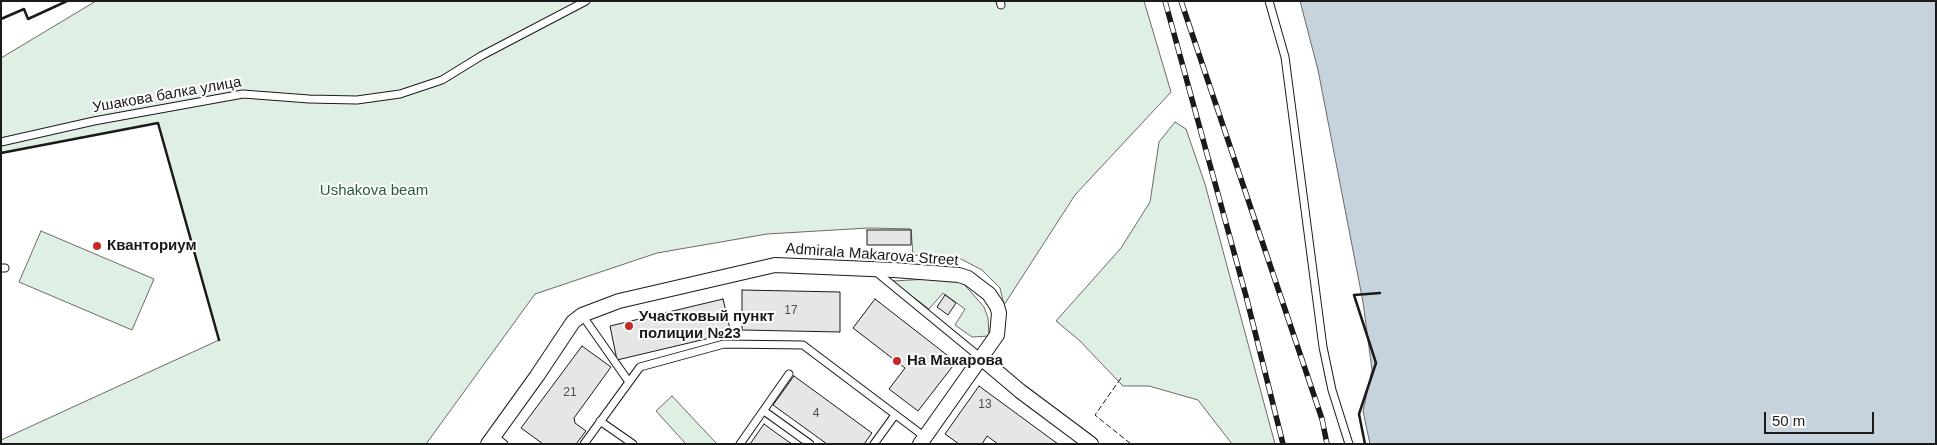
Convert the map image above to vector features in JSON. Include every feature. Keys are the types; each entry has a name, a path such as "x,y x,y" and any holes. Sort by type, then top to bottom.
{"street":[{"name":"Admirala Makarova Street","path":"495,441 573,322 582,315 619,300 775,265 871,269 959,276 968,278 989,294 997,306 999,327 997,335 922,440"},
{"path":"980,358 1076,439 1091,444"}],"lane":[{"name":"Ушакова балка улица","path":"1,142 94,121 243,94 357,100 400,94 442,80 482,56 586,1"},
{"path":"1269,1 1285,56 1323,347 1332,390 1349,444"},
{"path":"871,269 980,358"},
{"path":"582,315 629,382"},
{"path":"584,444 640,367 724,344 803,345 895,414 922,440"},
{"path":"740,444 789,374"},
{"path":"764,411 810,444"},
{"path":"874,444 895,414"},
{"path":"600,421 632,444"}],"green space":[{"name":"Ushakova beam","path":"96,1 1144,1 1171,92 1075,195 1004,305 1000,288 982,270 961,259 913,255 911,229 868,228 767,234 657,253 535,294 426,444 1,444 1,440 219,340 158,123 1,153 1,58"},
{"path":"1175,122 1186,129 1205,184 1275,444 1232,444 1198,400 1149,386 1123,386 1079,340 1056,321 1121,248 1150,202 1159,142"},
{"path":"41,231 154,279 132,330 19,282"},
{"path":"950,278 963,283 984,307 988,318 989,336 972,337 955,325 965,309 943,293 929,309 892,281"},
{"path":"672,396 717,444 686,444 656,411"}],"shaded area":[{"path":"1300,1 1936,1 1936,444 1370,444 1363,411 1372,370 1363,302 1318,70"}],"building":[{"path":"867,230 911,230 911,245 867,245"},
{"path":"742,290 840,292 840,332 742,330"},
{"path":"945,295 956,303 948,315 937,307"},
{"path":"723,299 731,333 617,360 610,326"},
{"path":"875,299 956,362 918,411 889,389 905,368 853,328"},
{"path":"582,346 611,367 574,418 575,423 586,431 576,444 543,444 521,428"},
{"path":"794,376 872,433 864,444 827,444 773,405"},
{"path":"979,386 1058,444 998,444 987,436 982,444 959,444 945,434"},
{"path":"764,424 779,435 792,444 750,444"}],"railway":[{"path":"1165,1 1246,296 1283,444"},
{"path":"1181,1 1322,419 1327,444"}],"fence":[{"path":"1121,378 1095,415 1131,444"}],"wall":[{"path":"1,19 24,9 28,19 67,1"},
{"path":"1,153 158,123 219,340"},
{"path":"1365,444 1359,414 1376,363 1354,295 1380,293"}],"place":[{"name":"Кванториум","path":"97,246"},
{"name":"Участковый пункт полиции №23","path":"629,326"},
{"name":"На Макарова","path":"897,361"}]}
